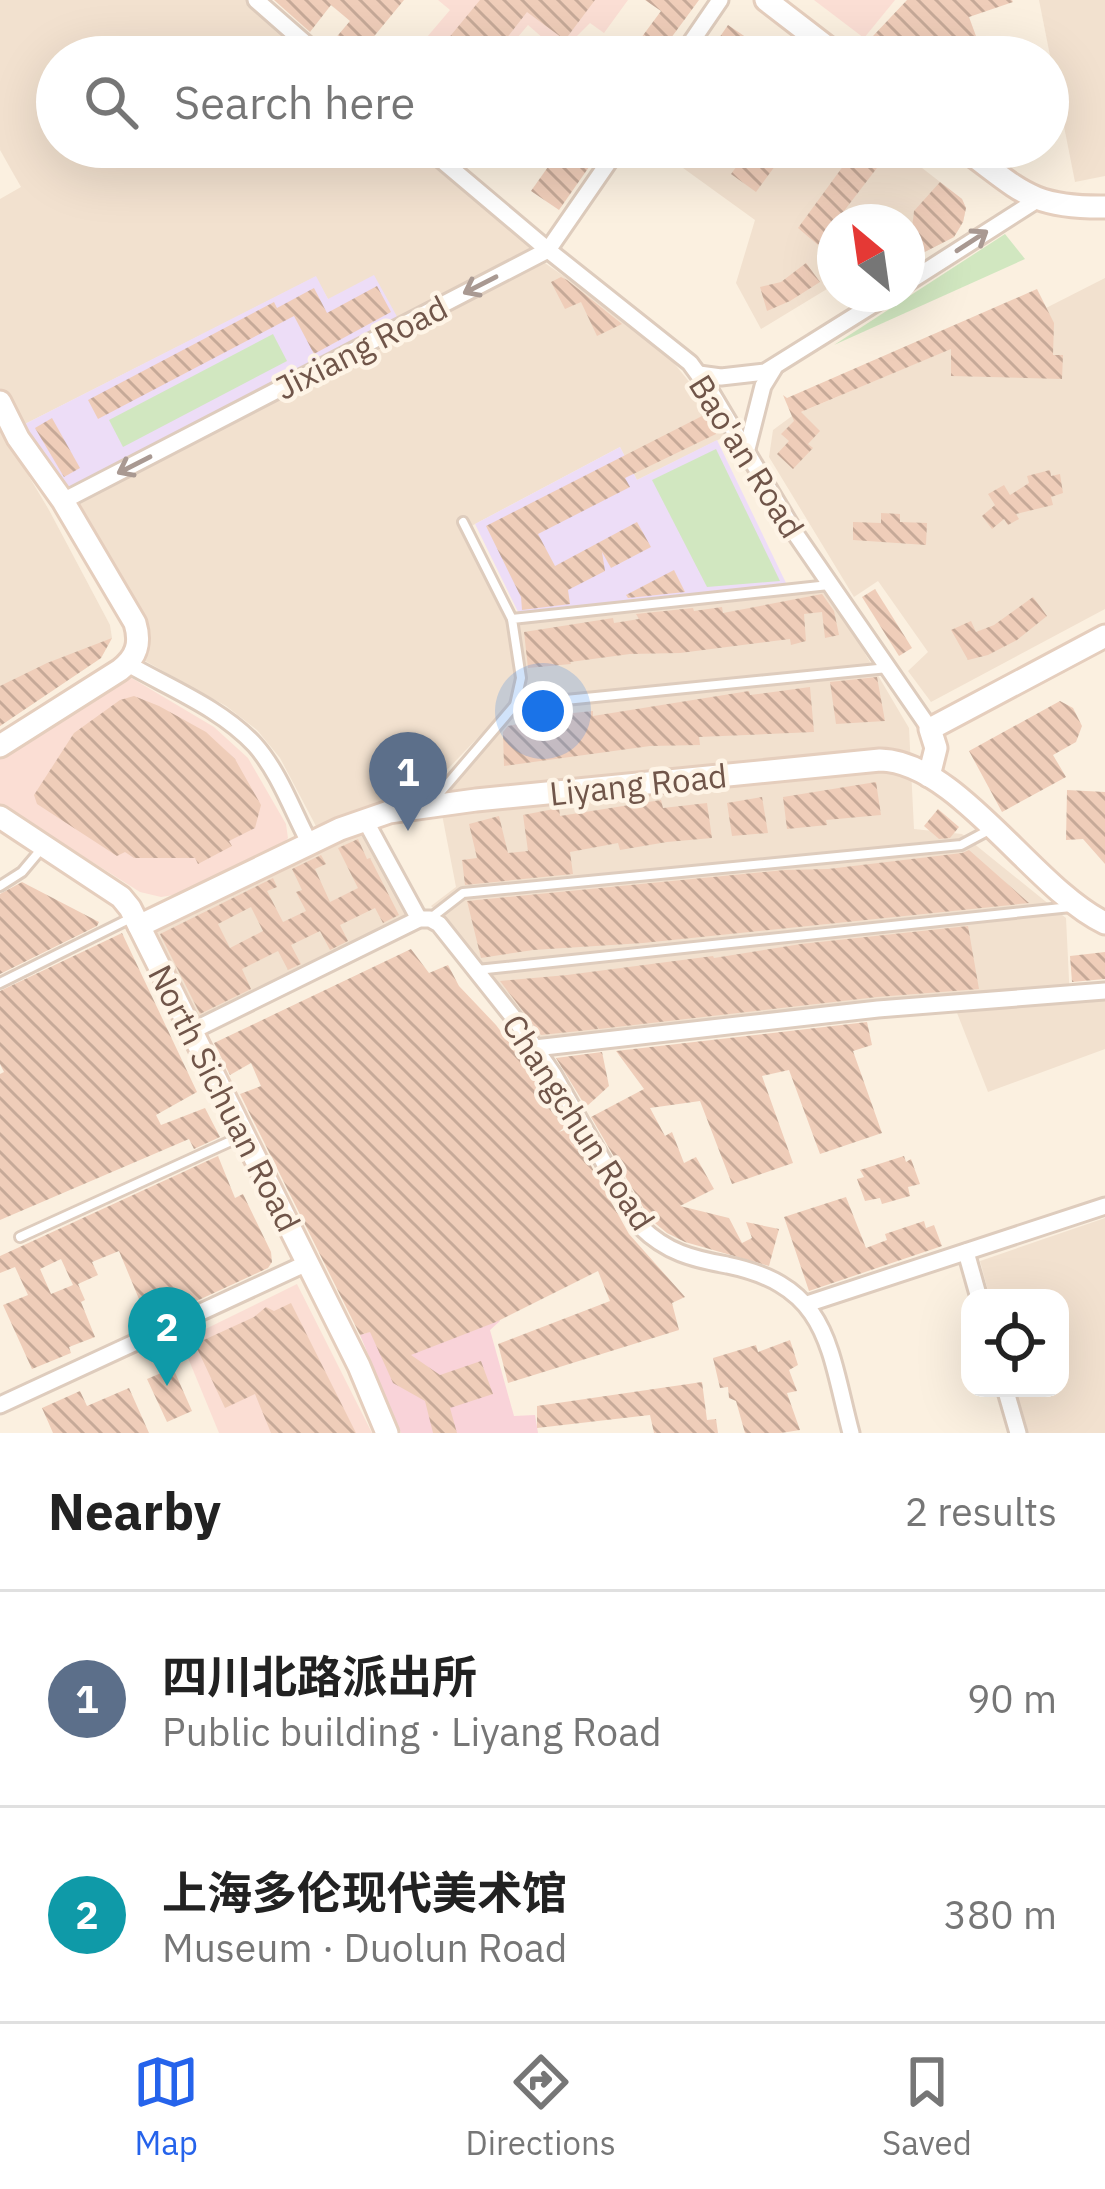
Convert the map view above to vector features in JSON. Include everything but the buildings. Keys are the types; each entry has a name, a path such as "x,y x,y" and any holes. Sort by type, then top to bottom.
{"street":[{"path":"256,0 297,36"},
{"path":"695,36 720,0"},
{"path":"766,0 813,36"},
{"name":"Bao'an Road","path":"451,168 679,352 699,374 830,585 931,729"},
{"name":"Jixiang Road","path":"63,502 548,250 605,168"},
{"path":"991,168 1037,200 1071,208 1105,207"},
{"path":"925,272 1037,200"},
{"path":"699,374 721,377 774,368 862,312"},
{"path":"746,453 765,378 774,368"},
{"path":"0,402 138,633 137,650 128,664 0,746"},
{"path":"929,776 936,748 931,729 1105,636"},
{"path":"128,664 205,707 250,740 269,764 310,844"},
{"name":"Liyang Road","path":"136,921 389,812 880,760 908,764 929,776 1078,906 1105,923"},
{"name":"North Sichuan Road","path":"0,817 121,897 307,1263 387,1433"},
{"name":"Changchun Road","path":"365,820 425,919 439,924 535,1048 649,1235 681,1255 778,1281 807,1304"},
{"path":"191,1031 425,919"},
{"path":"535,1048 878,1009 1105,991"},
{"path":"851,1433 826,1340 807,1304 1105,1206"},
{"path":"966,1252 976,1289"},
{"path":"0,1405 307,1263"},
{"path":"1008,1397 1018,1433"}],"lane":[{"path":"429,805 515,705 521,678 512,619 463,522"},
{"path":"512,619 830,585"},
{"path":"515,705 889,668"},
{"path":"425,919 463,893 961,845 992,828"},
{"path":"0,886 22,872 44,846"},
{"path":"476,970 1078,906"},
{"path":"0,983 136,921"},
{"path":"20,1237 243,1135"}],"shaded area":[{"path":"0,0 247,0 288,36 36,36 36,168 435,168 538,250 400,322 328,299 315,277 21,426 0,388 0,199 21,187 0,150"},
{"path":"438,0 628,0 604,33 590,23 577,36 541,36 528,25 519,36 428,36 450,10"},
{"path":"814,0 895,0 861,36"},
{"path":"1039,0 1105,0 1105,176 1075,182 1069,152 1069,36 1046,36"},
{"path":"683,168 922,168 962,199 966,208 954,237 925,252 925,204 817,204 817,295 761,329 736,283 755,220"},
{"path":"542,261 631,323 669,357 726,436 637,480 620,447 462,531 507,620 516,676 510,704 421,797 385,802 317,828 280,758 257,730 226,706 138,657 72,502"},
{"path":"374,275 400,322 66,492 21,426 316,276 328,299"},
{"path":"1105,278 1105,609 931,702 908,671 928,652 878,581 854,597 769,457 773,430 792,416 1046,308"},
{"path":"0,428 49,510 110,625 112,638 101,658 0,726"},
{"path":"717,440 787,585 520,616 475,524 620,447 637,480"},
{"path":"827,589 909,728 914,829 962,834 1066,918 1070,1000 1105,997 1105,1049 988,1092 950,995 539,1040 431,906 456,887 439,799 515,710 522,695 526,675 519,622"},
{"path":"130,677 214,727 248,758 286,824 288,838 283,844 161,897 140,892 0,804 0,755 119,678"},
{"path":"362,823 409,918 193,1025 146,931"},
{"path":"1105,1218 1105,1433 1027,1433 1017,1397 1069,1397 1069,1289 988,1289 980,1261"},
{"path":"297,1284 372,1433 219,1433 181,1341"},
{"path":"486,1294 500,1321 490,1330 514,1416 535,1415 538,1433 401,1433 360,1335"}],"green space":[{"path":"1005,234 1025,259 925,304 925,286"},
{"path":"885,312 907,312 834,345"},
{"path":"273,334 287,361 123,447 109,420"},
{"path":"716,449 780,581 707,587 652,480"}],"place":[{"name":"四川北路派出所","path":"408,831"},
{"name":"上海多伦现代美术馆","path":"167,1386"}]}
